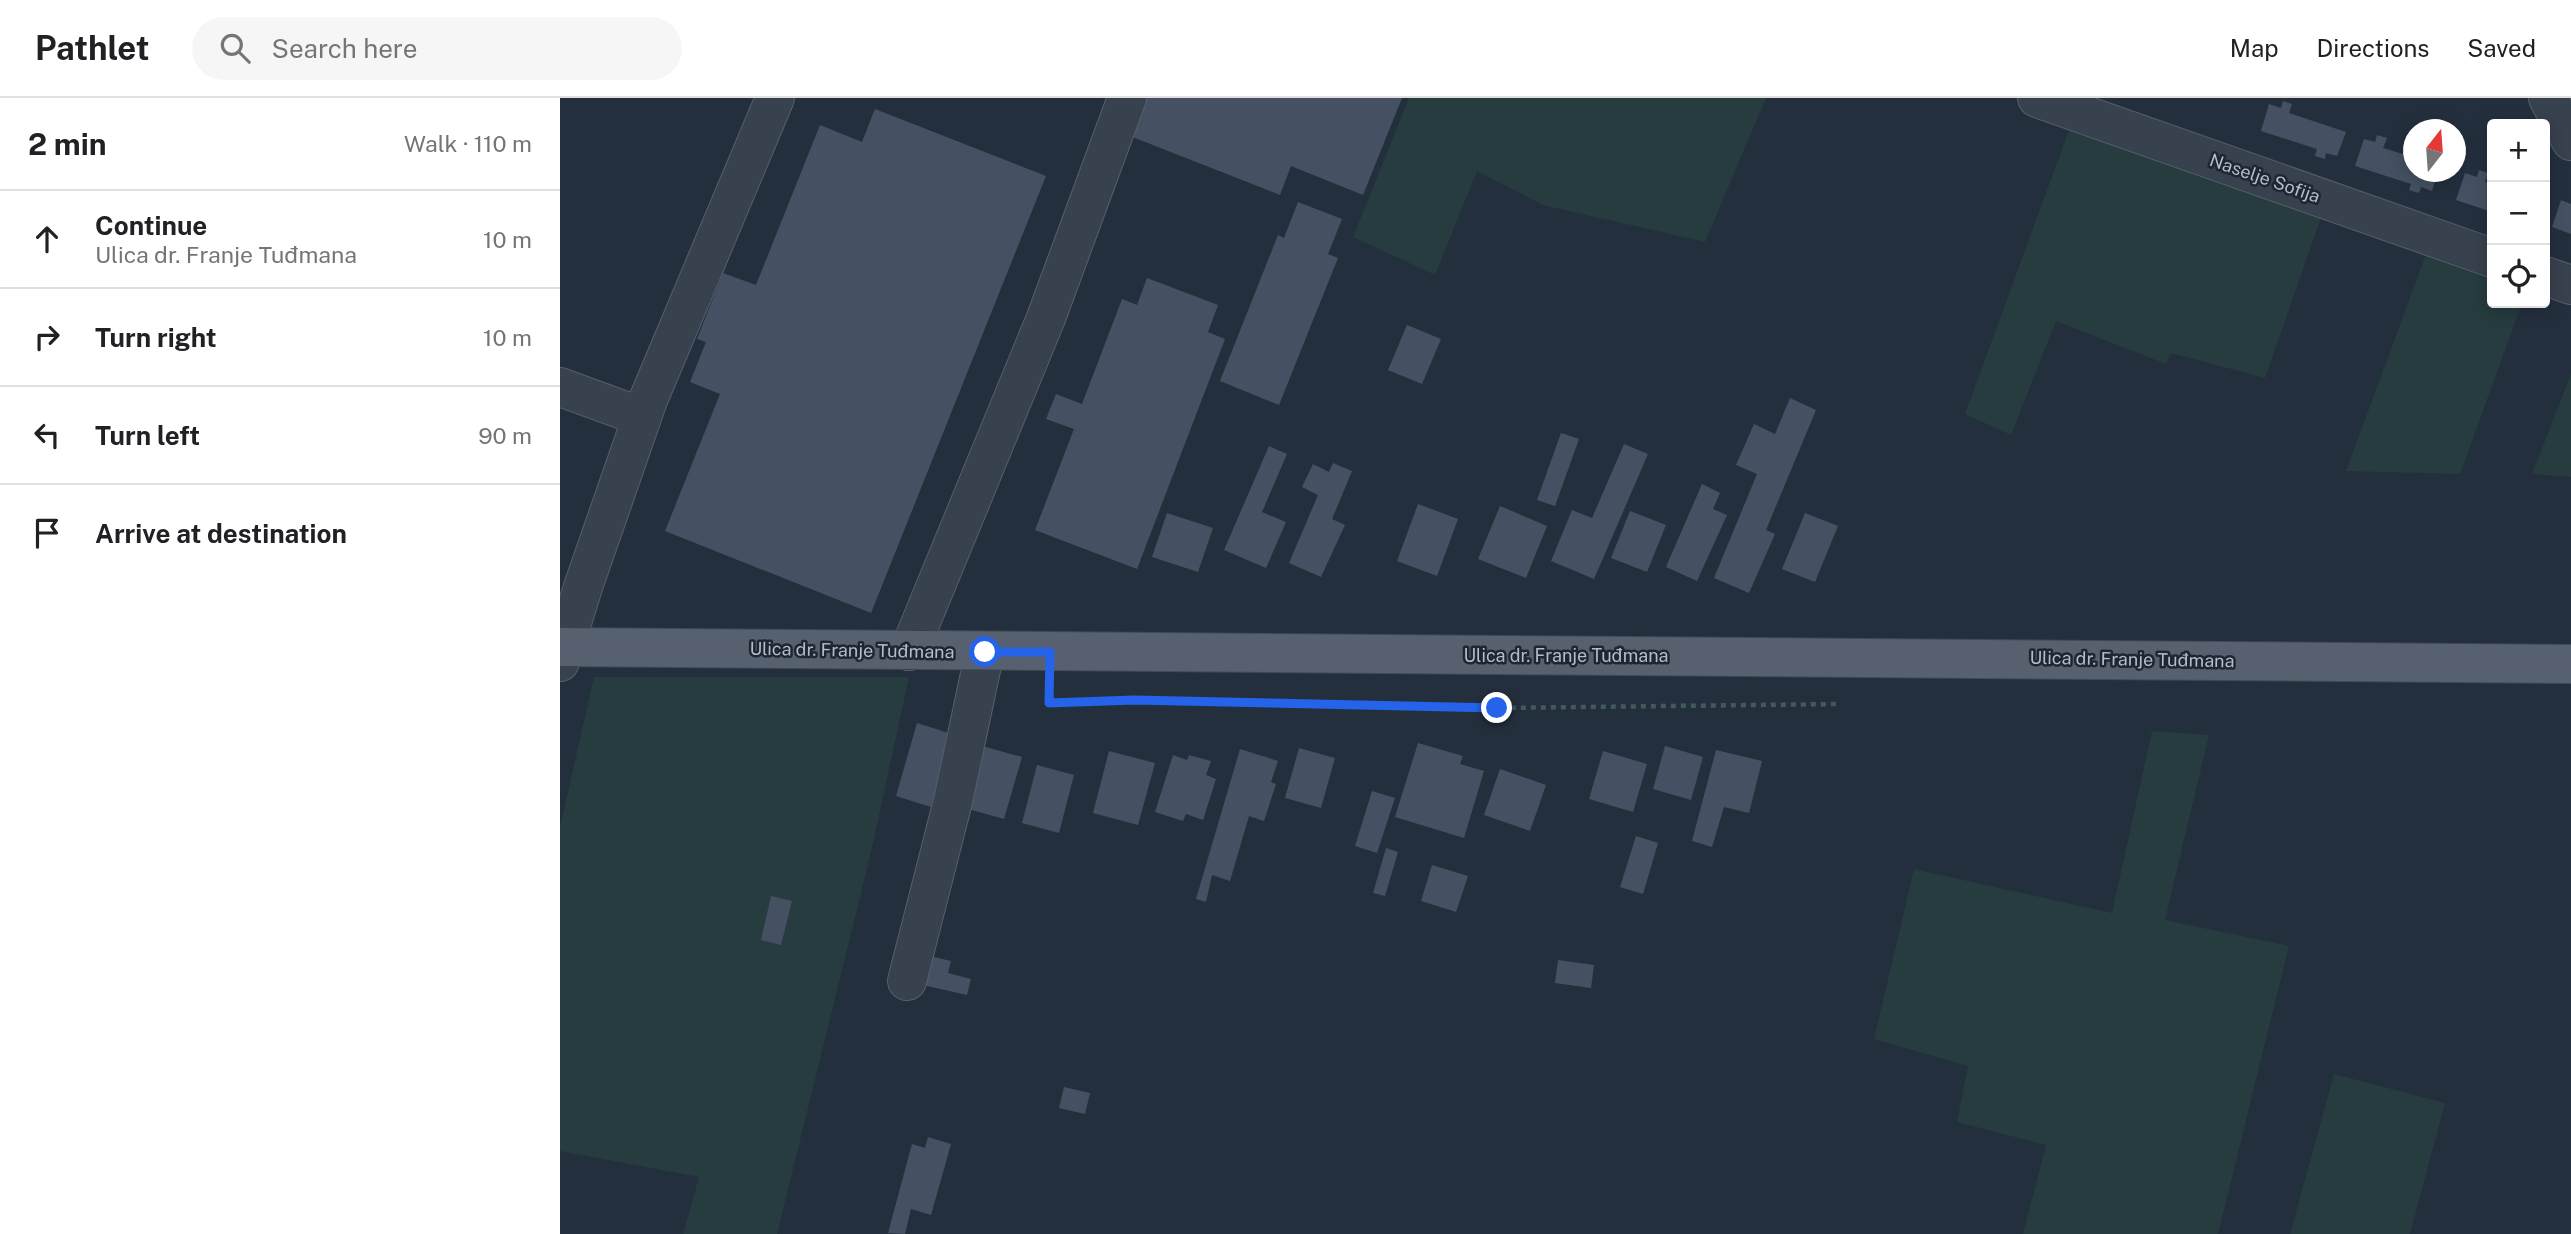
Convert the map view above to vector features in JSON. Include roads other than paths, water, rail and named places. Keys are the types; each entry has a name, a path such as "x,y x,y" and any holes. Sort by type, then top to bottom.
{"main road":[{"name":"Ulica dr. Franje Tuđmana","path":"562,652 909,651 1992,657 2571,664"}],"lane":[{"path":"562,652 642,417 775,98"},
{"path":"909,651 1046,318 1127,98"},
{"name":"Naselje Sofija","path":"2037,98 2487,256"},
{"path":"2548,98 2571,141"},
{"path":"2550,278 2571,285"},
{"path":"560,387 642,417"},
{"path":"907,981 953,801 985,652"}]}
